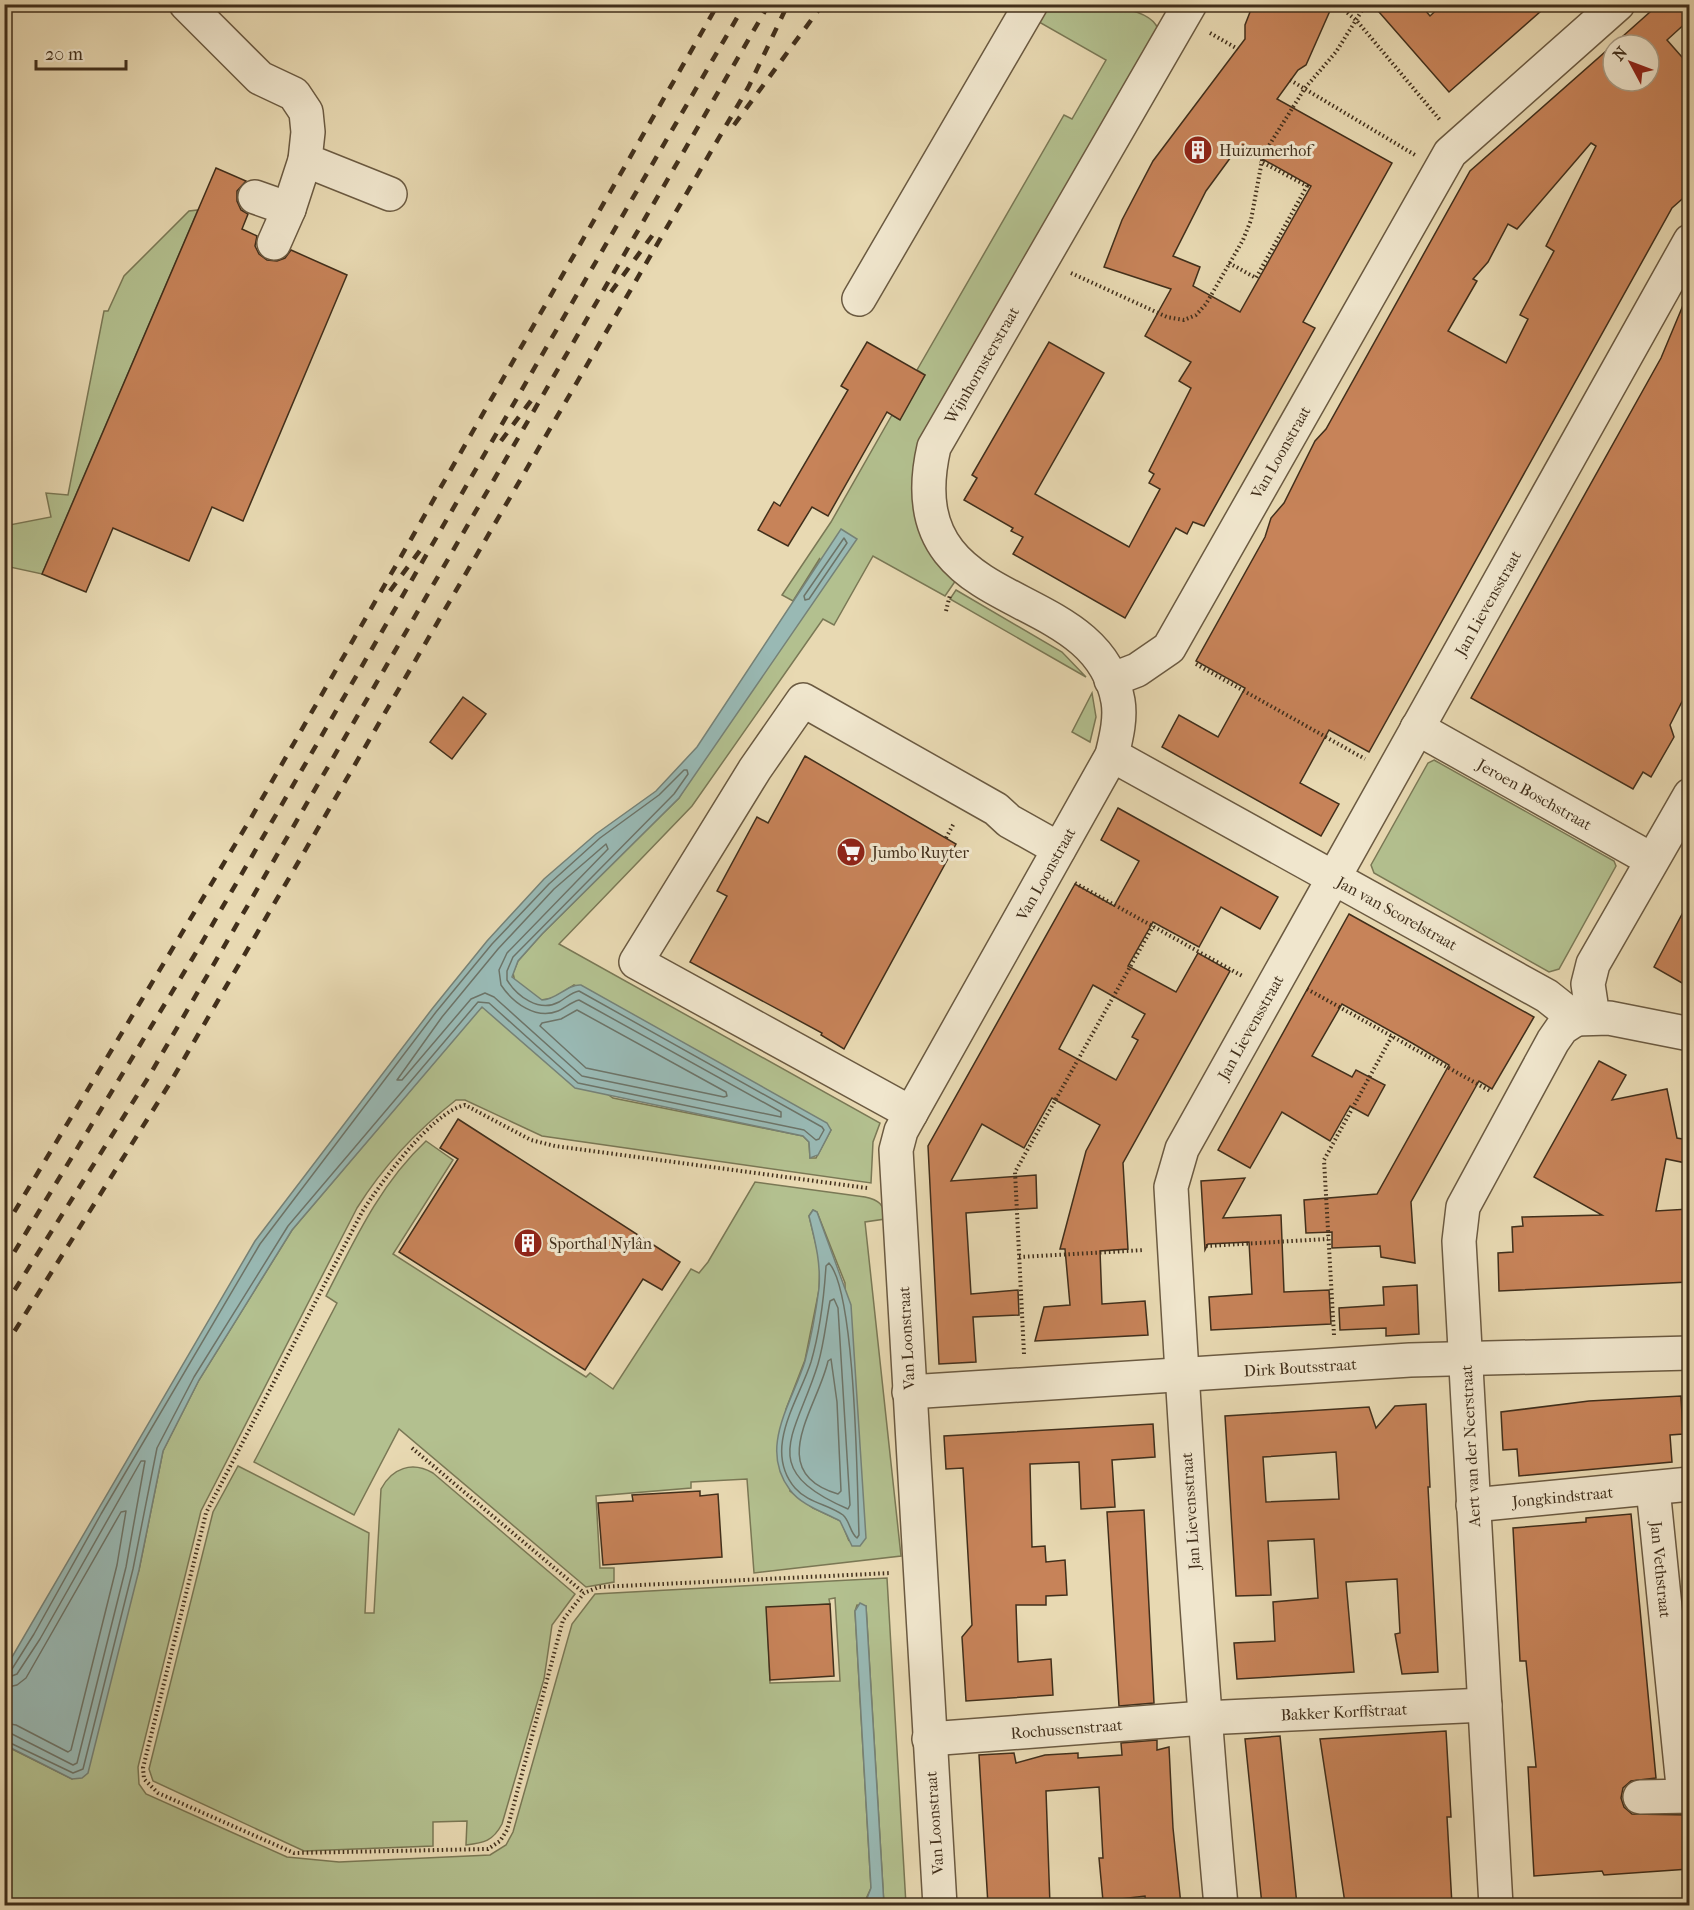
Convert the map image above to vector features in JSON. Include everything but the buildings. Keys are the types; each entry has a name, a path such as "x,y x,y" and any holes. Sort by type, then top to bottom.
{"street":[{"path":"186,4 260,78 294,94 306,112 308,132 305,159 289,209 273,243"},
{"path":"859,299 1031,4"},
{"name":"Van Loonstraat","path":"940,1905 898,1192 896,1150 901,1131 1112,755 1118,728 1118,701 1111,680 1137,670 1169,648 1438,170 1460,143 1618,4"},
{"name":"Wijnhornsterstraat","path":"1111,680 1103,663 1081,638 979,579 953,559 936,530 930,511 928,473 934,447 1190,12"},
{"path":"305,159 390,195"},
{"path":"255,197 289,209"},
{"name":"Jan Lievensstraat","path":"1221,1905 1204,1718 1182,1376 1171,1187 1174,1168 1182,1149 1689,241"},
{"path":"911,1113 636,962 755,769 803,700 996,809 1054,858"},
{"name":"Jeroen Boschstraat","path":"1417,728 1652,860"},
{"name":"Jan van Scorelstraat","path":"1112,755 1584,1018 1689,1034"},
{"path":"1584,1018 1593,964 1689,795"},
{"name":"Aert van der Neerstraat","path":"1496,1905 1459,1242 1463,1207 1516,1106 1562,1028 1584,1018"},
{"name":"Dirk Boutsstraat","path":"909,1392 1410,1360 1689,1353"},
{"path":"1653,1488 1689,1484"},
{"name":"Jongkindstraat","path":"1473,1505 1653,1488"},
{"name":"Jan Vethstraat","path":"1640,1797 1687,1796 1653,1488"},
{"name":"Bakker Korffstraat","path":"1204,1718 1485,1705"},
{"name":"Rochussenstraat","path":"929,1739 1204,1718"}],"path":[{"path":"1337,4 1357,21 1460,143"},
{"path":"1068,272 1167,317 1184,320 1196,315 1206,304 1251,220 1260,161 1305,88 1336,52 1366,4"},
{"path":"1190,12 1238,49"},
{"path":"1290,80 1438,170"},
{"path":"1229,263 1256,278 1307,186 1260,161"},
{"path":"1169,648 1392,774"},
{"path":"1054,858 1153,926 1392,1036 1516,1106"},
{"path":"1025,1385 1015,1172 1153,926"},
{"path":"1335,1365 1324,1160 1392,1036"},
{"path":"898,1192 555,1146 531,1140 465,1105 444,1115 393,1168 362,1212 206,1513 143,1768 144,1779 158,1793 294,1853 488,1849 500,1841 507,1830 563,1620 585,1593 599,1587 920,1572"},
{"path":"1019,1257 1328,1239"},
{"path":"412,1448 585,1593"}],"green space":[{"path":"1039,5 1106,6 1139,13 1151,20 1158,29 919,451 914,487 918,521 933,552 956,580 945,596 873,556 834,625 823,619 692,806 559,944 880,1123 873,1142 871,1183 542,1136 465,1100 456,1100 427,1124 402,1150 378,1177 357,1208 201,1511 138,1767 139,1784 146,1794 287,1857 339,1862 490,1855 506,1845 513,1832 572,1624 595,1594 887,1578 906,1905 884,1905 866,1606 857,1605 855,1611 871,1888 865,1901 859,1905 5,1905 4,1745 72,1779 139,1570 163,1451 199,1380 292,1230 480,1008 485,1007 613,1098 803,1136 809,1142 810,1158 816,1158 831,1130 574,985 554,998 541,1000 515,982 513,973 518,961 542,934 679,798 820,558 793,601 782,595 831,522 892,415 899,419 925,375 917,370 1064,115 1072,119 1106,60 1032,18","holes":["835,1598 840,1681 770,1683 767,1608 830,1604 829,1599"]},
{"path":"198,210 42,574 5,566 4,526 51,517 46,493 68,495 104,311 108,311 124,276 189,211"},
{"path":"956,590 1062,652 1086,677 950,599"},
{"path":"1092,693 1096,717 1090,742 1072,732"},
{"path":"1434,760 1614,861 1616,866 1559,969 1549,972 1374,873 1371,865 1428,763"},
{"path":"426,1141 453,1160 393,1254 586,1377 590,1373 613,1389 691,1269 699,1273 708,1262 755,1182 865,1197 877,1201 882,1206 885,1219 865,1222 901,1556 754,1573 747,1479 691,1482 691,1488 596,1496 600,1568 614,1568 614,1582 586,1587 399,1429 354,1515 254,1462 337,1303 326,1296 347,1255 369,1214 410,1158","holes":["813,1210 817,1212 845,1283 849,1541 841,1521 813,1508 790,1491 786,1409 805,1360 819,1290 820,1261 809,1216"]},
{"path":"238,1466 369,1533 365,1613 374,1613 381,1489 391,1476 410,1467 418,1467 433,1473 575,1594 552,1625 544,1679 502,1824 491,1838 466,1845 467,1821 433,1822 433,1846 304,1851 153,1781 149,1769 213,1512"}],"water":[{"path":"841,529 857,539 679,798 542,934 518,961 512,977 542,1000 581,985 827,1123 831,1130 818,1155 810,1158 809,1142 803,1136 575,1088 482,1007 292,1230 199,1380 163,1451 139,1570 88,1773 82,1778 72,1779 5,1745 5,1669 255,1241 432,1009 487,941 544,879 596,834 656,791 697,747"},
{"path":"813,1210 817,1212 851,1305 866,1538 860,1546 852,1546 840,1521 795,1496 781,1474 777,1458 777,1442 781,1426 805,1361 818,1297 818,1261 809,1216"},
{"path":"860,1603 866,1606 884,1905 859,1905 866,1901 871,1888 855,1611"}],"railway":[{"path":"4,1229 251,818 718,4"},
{"path":"4,1269 200,946 745,4"},
{"path":"4,1307 148,1078 769,4"},
{"path":"4,1348 170,1083 749,86 788,4"},
{"path":"734,125 823,4"},
{"path":"611,292 657,229"},
{"path":"501,441 533,398"},
{"path":"390,591 424,545"}],"place":[{"name":"Huizumerhof","path":"1198,150"},
{"name":"Jumbo Ruyter","path":"851,852"},
{"name":"Sporthal Nylân","path":"528,1243"}]}
